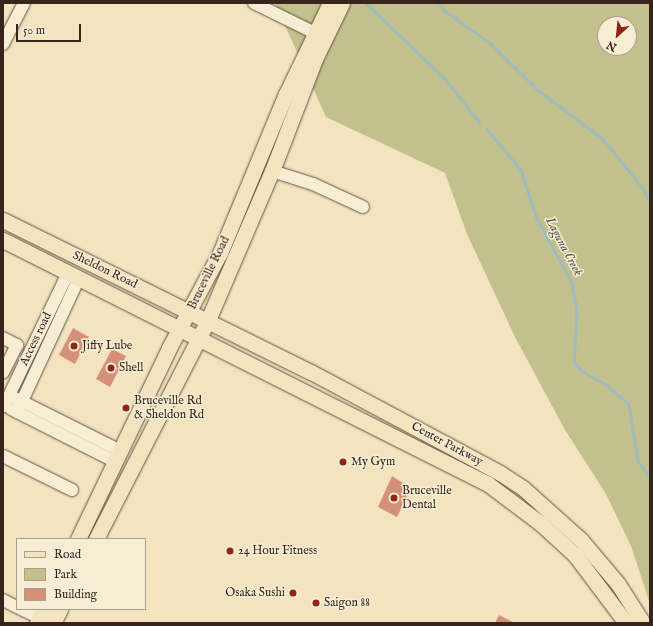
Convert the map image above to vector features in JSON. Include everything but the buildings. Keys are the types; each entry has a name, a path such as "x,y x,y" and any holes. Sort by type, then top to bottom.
{"main road":[{"name":"Bruceville Road","path":"78,538 180,329 220,253 315,34 334,8"},
{"name":"Bruceville Road","path":"97,538 208,320 272,171 334,8"},
{"name":"Sheldon Road","path":"3,220 208,320"},
{"name":"Sheldon Road","path":"3,240 198,338"},
{"name":"Center Parkway","path":"208,320 500,472 543,505 600,561 643,623"},
{"name":"Center Parkway","path":"198,338 488,484 528,513 575,556 626,623"},
{"path":"383,431 387,427 393,427 412,436 442,442"},
{"path":"87,538 107,496 109,477"},
{"path":"44,618 58,610"}],"street":[{"path":"5,37 24,3"},
{"path":"254,3 315,34"},
{"path":"272,171 317,186 363,207"},
{"path":"17,412 74,276"},
{"name":"Access road","path":"5,400 74,276"},
{"path":"3,338 17,345 3,373"},
{"path":"5,400 22,401 118,456"},
{"path":"5,400 17,412 118,456"},
{"path":"3,456 72,490"},
{"path":"528,513 543,505"},
{"path":"540,523 543,505"},
{"path":"3,600 16,606"},
{"path":"24,610 44,618"}],"green space":[{"path":"275,3 650,3 650,604 631,546 606,494 565,430 515,337 467,234 445,173 326,117"}],"waterway":[{"name":"Laguna Creek","path":"366,3 447,81 480,123"},
{"name":"Laguna Creek","path":"439,3 445,11 489,42 537,89 603,139 643,188 650,203"},
{"name":"Laguna Creek","path":"487,129 521,170 537,218 572,283 577,312 574,362 582,371 607,385 629,404 638,461 650,477"}],"place":[{"name":"Jiffy Lube","path":"74,346"},
{"name":"Shell","path":"111,368"},
{"name":"Bruceville Rd & Sheldon Rd","path":"126,408"},
{"name":"My Gym","path":"343,462"},
{"name":"Bruceville Dental","path":"394,498"},
{"name":"24 Hour Fitness","path":"230,551"},
{"name":"Osaka Sushi","path":"293,593"},
{"name":"Saigon 88","path":"316,603"}]}
